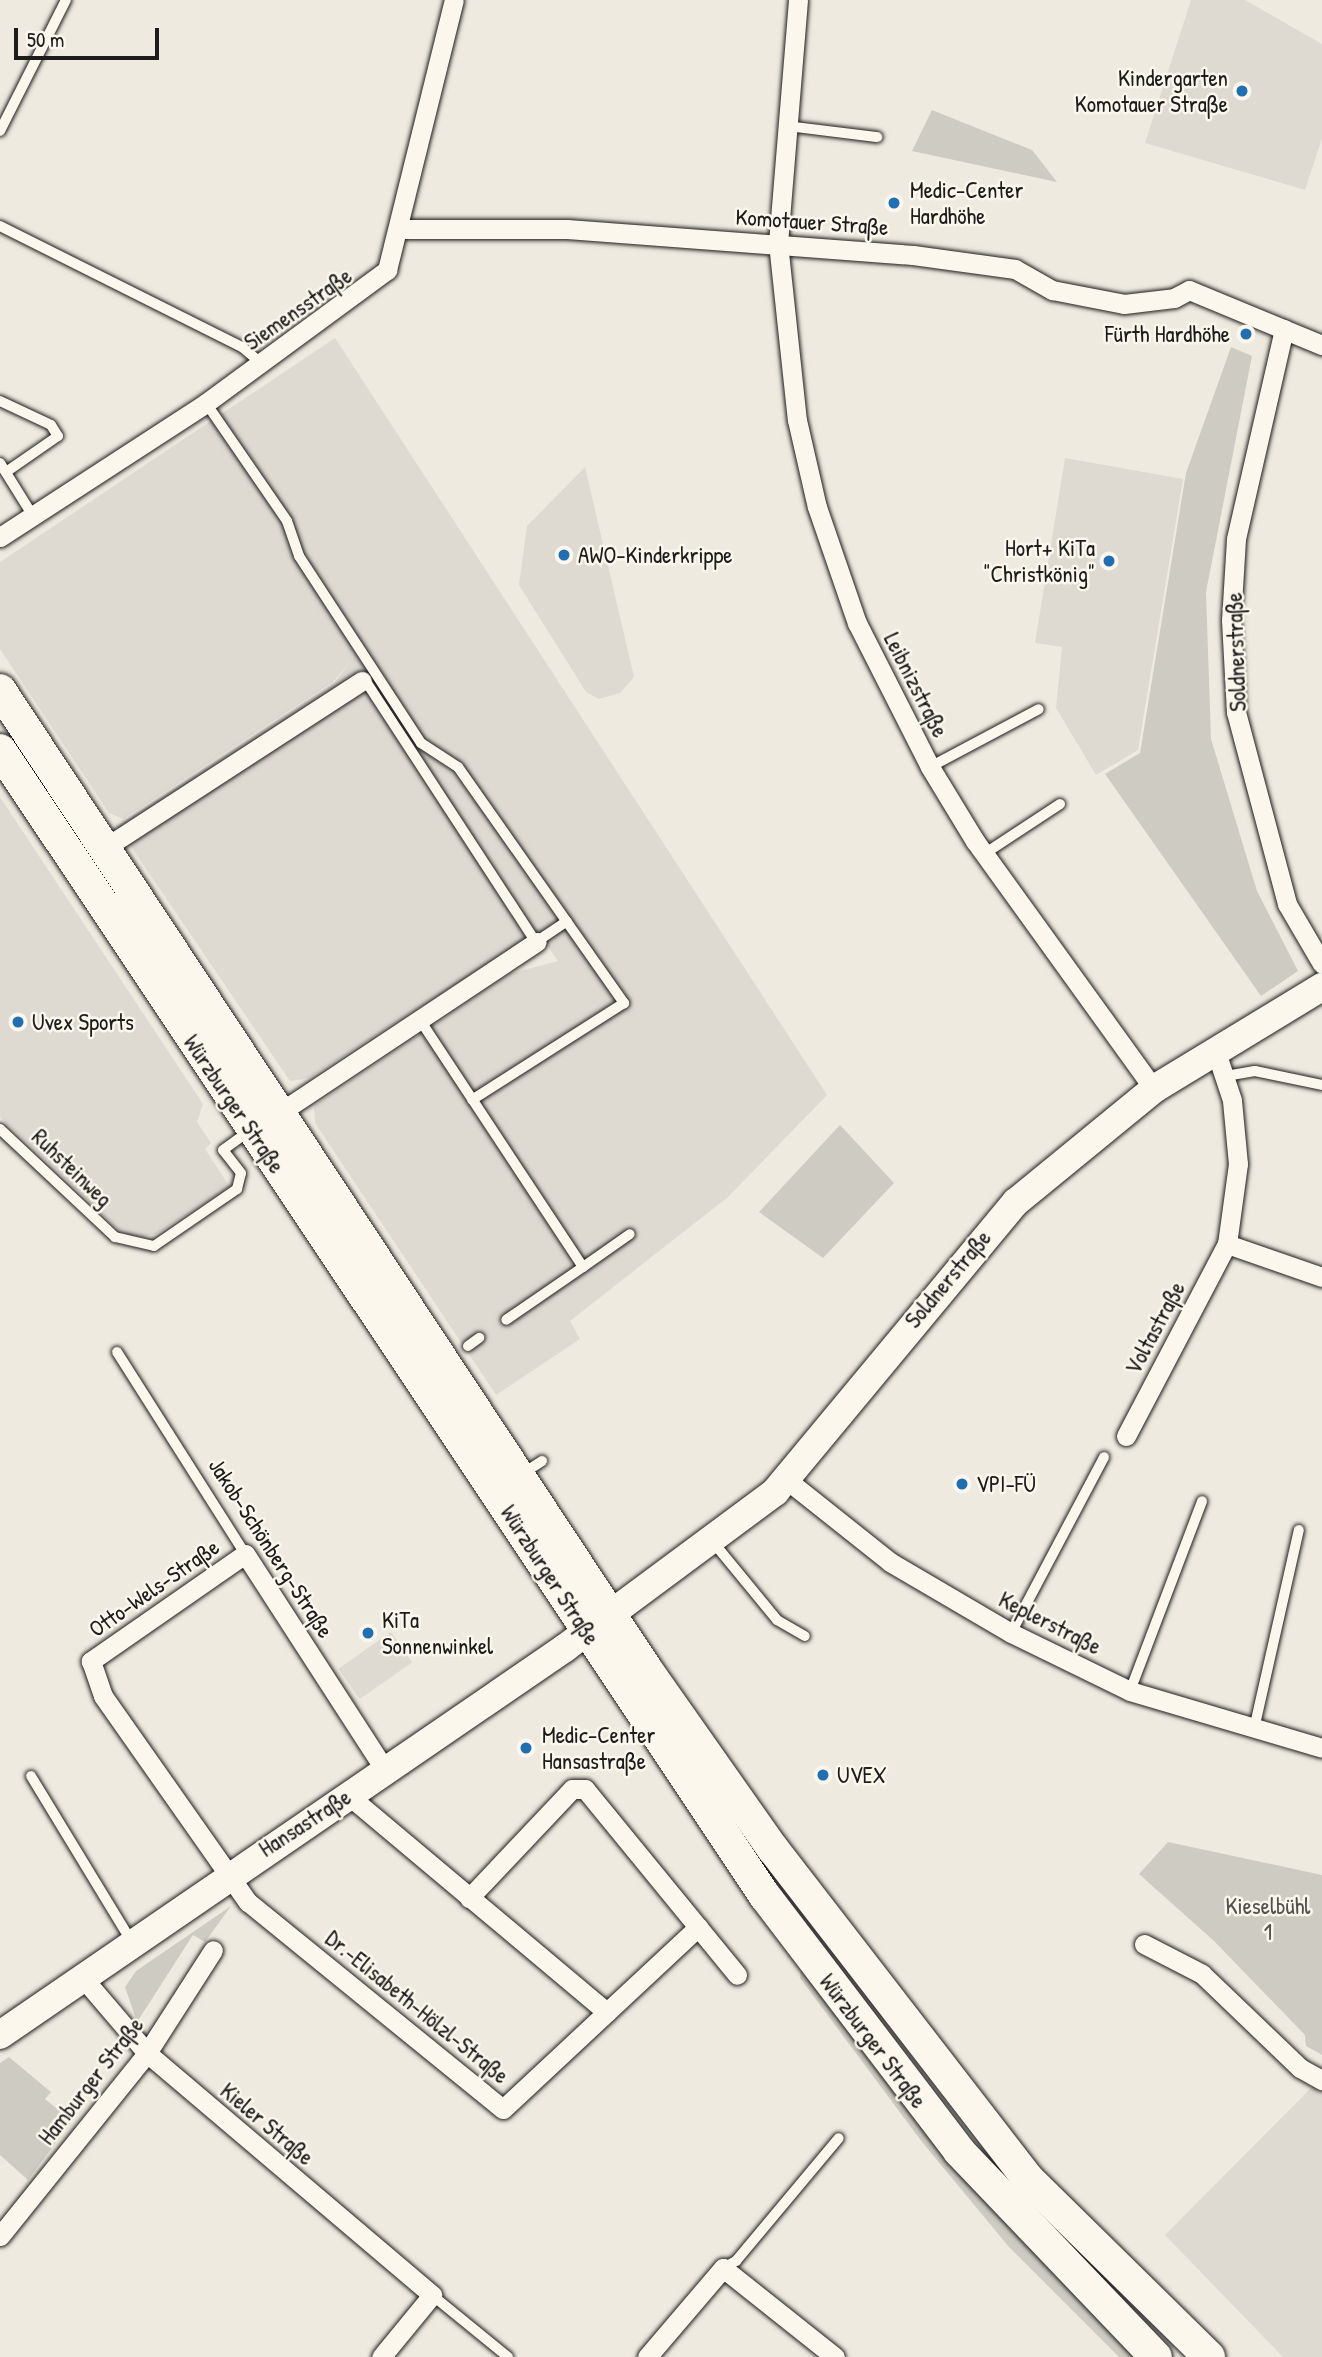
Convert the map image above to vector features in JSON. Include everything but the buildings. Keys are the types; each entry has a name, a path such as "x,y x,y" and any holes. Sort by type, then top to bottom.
{"main road":[{"name":"Würzburger Straße","path":"0,690 282,1112 531,1468 599,1622 758,1885 911,2094 1047,2248 1156,2357"},
{"name":"Würzburger Straße","path":"0,750 251,1130 599,1622 974,2115 1082,2237 1209,2357"}],"street":[{"name":"Siemensstraße","path":"0,537 206,402 374,286 396,255 454,0"},
{"name":"Leibnizstraße","path":"798,0 783,126 778,243 797,420 817,507 858,623 930,767 984,854 1154,1089"},
{"name":"Komotauer Straße","path":"402,229 567,229 778,243 1015,269 1052,290 1124,304 1174,298 1189,290 1322,345"},
{"name":"Soldnerstraße","path":"1284,329 1236,539 1231,620 1236,712 1287,904 1322,964"},
{"path":"106,848 369,678"},
{"name":"Würzburger Straße","path":"282,1112 536,942"},
{"name":"Soldnerstraße","path":"599,1622 787,1480 994,1225 1079,1146 1154,1089 1215,1049 1322,987"},
{"name":"Voltastraße","path":"1126,1436 1227,1244 1238,1164 1226,1076 1215,1049"},
{"path":"251,1130 282,1112"},
{"path":"1227,1244 1322,1277"},
{"name":"Keplerstraße","path":"787,1480 890,1562 1011,1633 1130,1691 1253,1733 1322,1748"},
{"name":"Otto-Wels-Straße","path":"225,1875 103,1696 91,1661 245,1554"},
{"name":"Jakob-Schönberg-Straße","path":"245,1554 385,1770"},
{"name":"Hansastraße","path":"0,2035 225,1875 385,1770 599,1622"},
{"path":"469,1898 572,1789 586,1789 737,1975"},
{"path":"348,1795 607,2012 698,1927"},
{"name":"Dr.-Elisabeth-Hölzl-Straße","path":"225,1875 248,1902 503,2109 607,2012"},
{"path":"1144,1944 1202,1974 1300,2068 1322,2080"},
{"name":"Hamburger Straße","path":"0,2236 146,2053 213,1950"},
{"name":"Kieler Straße","path":"83,1978 146,2053 432,2295"},
{"path":"647,2357 723,2268 835,2357"},
{"path":"381,2357 432,2295"}],"lane":[{"path":"0,131 66,0"},
{"path":"783,126 877,137"},
{"path":"0,226 242,346 262,364"},
{"path":"0,401 51,425 58,436 3,468 33,516"},
{"path":"206,402 287,521 299,556 369,678 536,942 567,921"},
{"path":"369,678 421,743 458,767 624,1003 472,1100"},
{"path":"930,767 1039,709"},
{"path":"984,854 1060,804"},
{"path":"420,1020 583,1267"},
{"path":"1226,1076 1255,1071 1322,1084"},
{"name":"Ruhsteinweg","path":"0,1129 116,1237 153,1246 237,1189 241,1173 223,1150 251,1130"},
{"path":"506,1320 630,1234"},
{"path":"468,1346 479,1338"},
{"name":"Jakob-Schönberg-Straße","path":"117,1352 245,1554"},
{"path":"1011,1633 1104,1457"},
{"path":"1130,1691 1202,1501"},
{"path":"1253,1733 1299,1530"},
{"path":"711,1540 777,1620 805,1636"},
{"path":"31,1776 132,1943"},
{"path":"723,2268 736,2261 839,2138"},
{"name":"Kieler Straße","path":"432,2295 508,2357"}],"shaded area":[{"name":"Kindergarten Komotauer Straße","path":"1191,0 1245,0 1322,44 1322,138 1305,190 1145,143"},
{"path":"335,338 827,1095 728,1197 570,1321 580,1339 496,1395 315,1123 314,1106 509,974 558,961 538,932 309,1078 290,1081 117,826 335,682 349,663 333,682 123,819 109,813 0,649 0,562"},
{"name":"Hort+ KiTa \"Christkönig\"","path":"1065,458 1183,479 1138,750 1096,775 1056,708 1062,647 1035,643"},
{"name":"AWO-Kinderkrippe","path":"585,467 634,677 620,693 599,699 586,692 519,585 527,526"},
{"path":"0,797 203,1104 197,1122 211,1143 205,1149 230,1187 156,1234 137,1238 121,1232 0,1117"},
{"path":"391,1632 412,1662 360,1699 339,1669"},
{"path":"1322,2077 1322,2357 1283,2357 1165,2235"}],"green space":[{"path":"932,110 1032,150 1057,182 912,151"},
{"path":"1231,347 1252,356 1206,592 1211,739 1257,891 1298,971 1261,996 1105,774 1140,753 1186,473"},
{"path":"840,1125 894,1183 823,1258 759,1212"},
{"name":"Kieselbühl 1","path":"1168,1842 1322,1875 1322,2055 1306,2046 1305,2035 1214,1941 1139,1874"},
{"path":"231,1906 205,1942 193,1935 137,2022 125,1987 136,1971"},
{"path":"801,1970 971,2184 1137,2357 1119,2357 1009,2247 922,2142 800,1978"},
{"path":"9,2057 51,2092 45,2099 72,2121 28,2180 0,2155 0,2063"}],"place":[{"name":"Kindergarten Komotauer Straße","path":"1242,91"},
{"name":"Medic-Center Hardhöhe","path":"894,203"},
{"name":"Fürth Hardhöhe","path":"1246,334"},
{"name":"AWO-Kinderkrippe","path":"564,555"},
{"name":"Hort+ KiTa \"Christkönig\"","path":"1109,561"},
{"name":"Uvex Sports","path":"18,1022"},
{"name":"VPI-FÜ","path":"962,1484"},
{"name":"KiTa Sonnenwinkel","path":"368,1633"},
{"name":"Medic-Center Hansastraße","path":"526,1748"},
{"name":"UVEX","path":"823,1775"}]}
